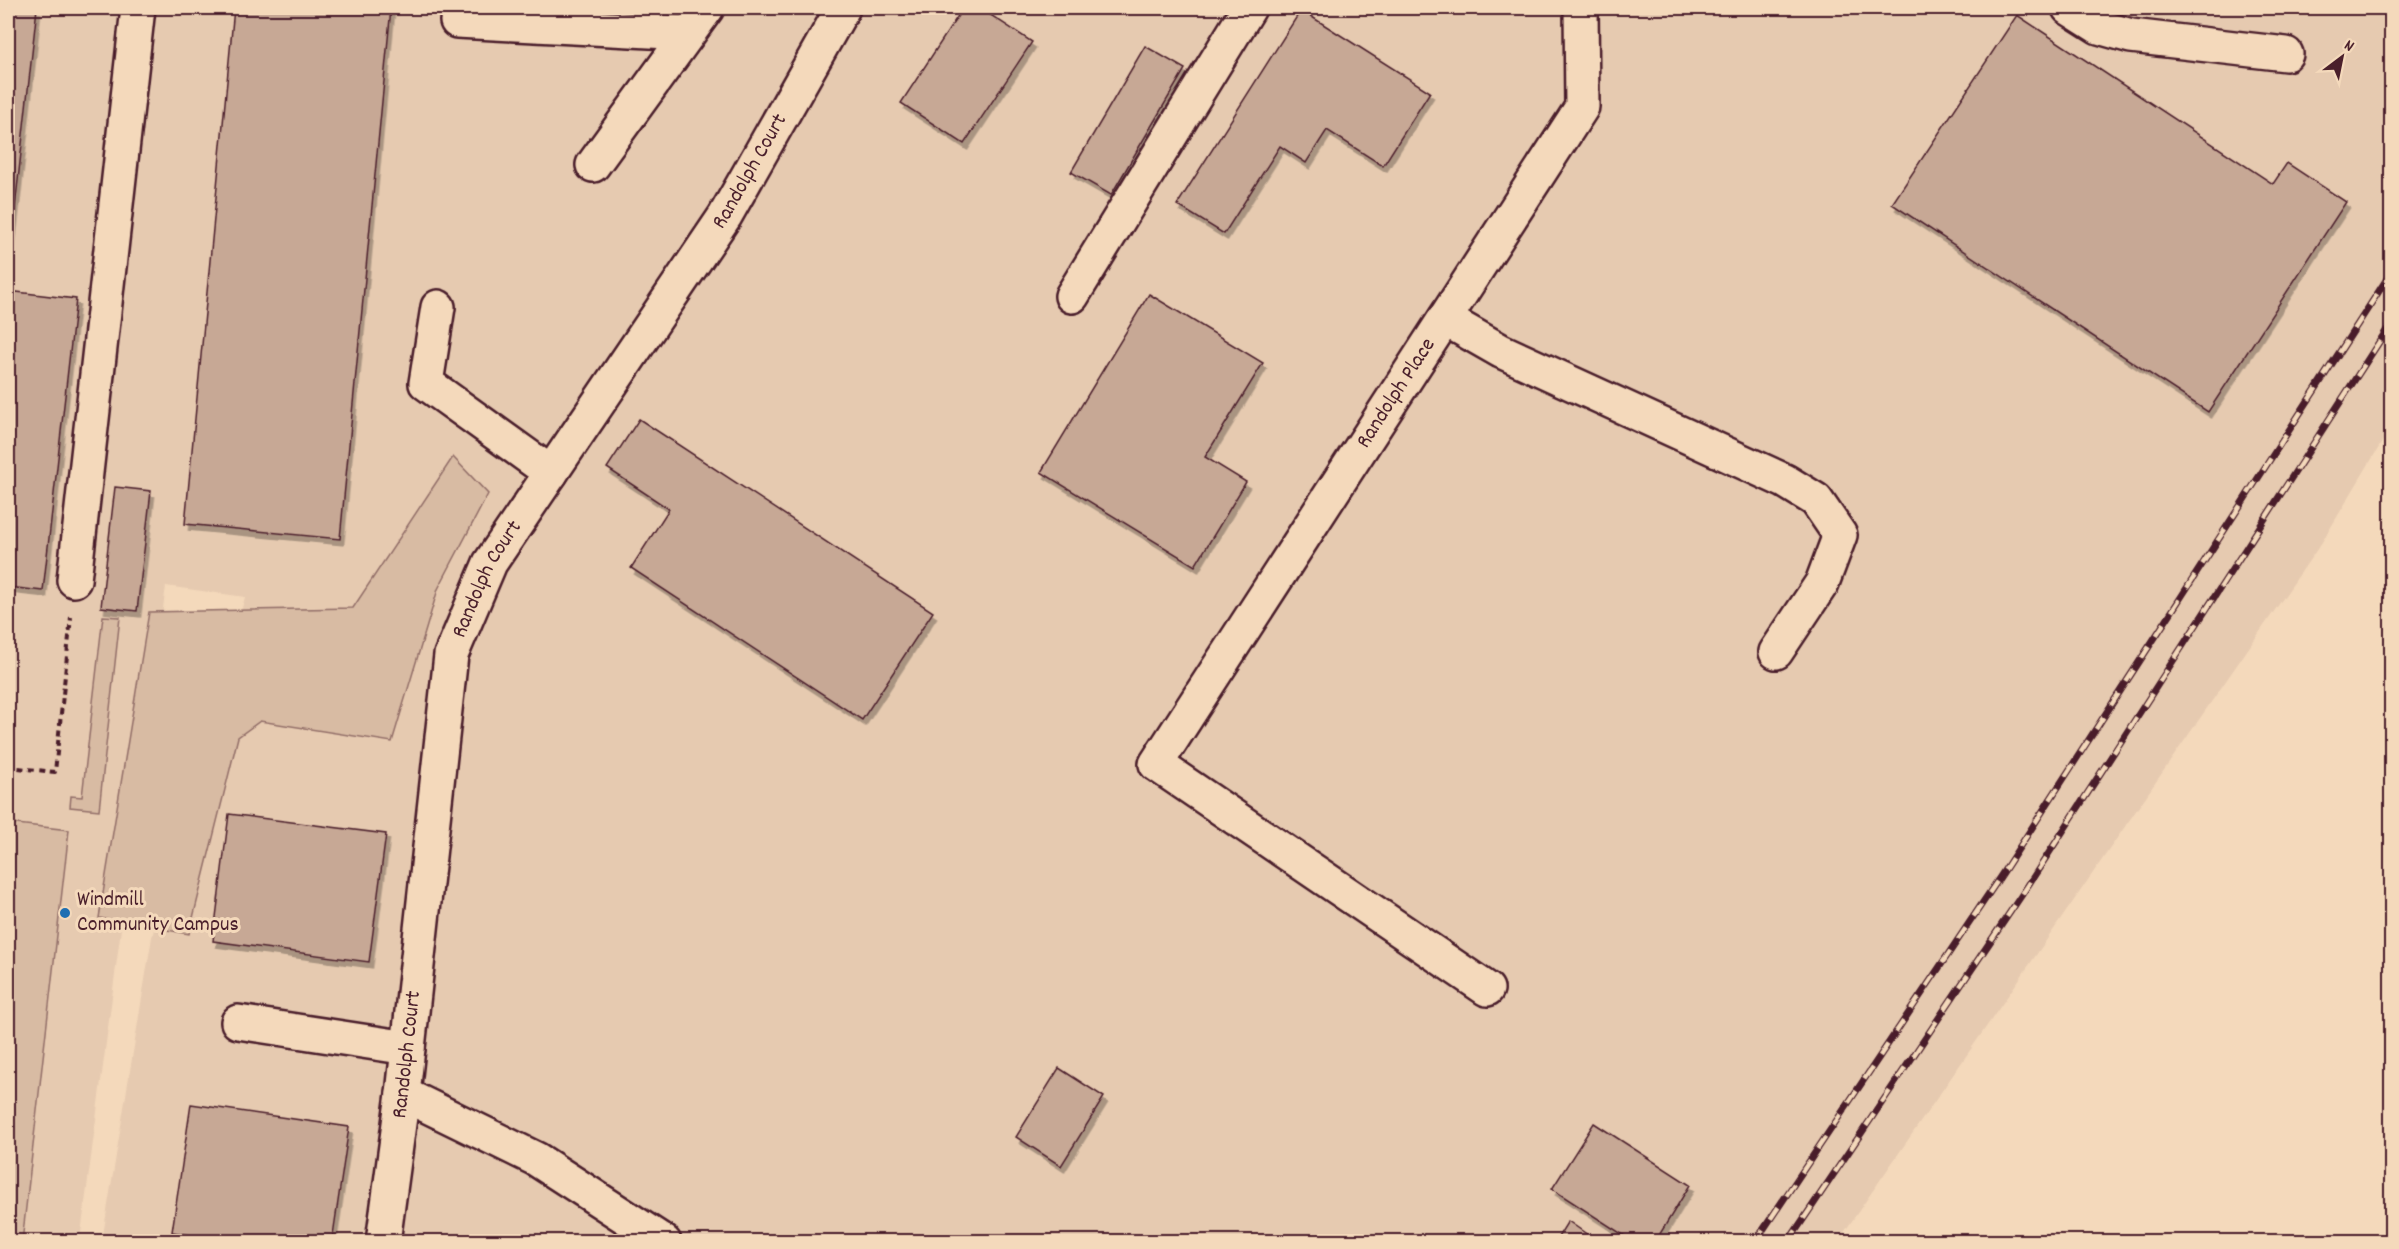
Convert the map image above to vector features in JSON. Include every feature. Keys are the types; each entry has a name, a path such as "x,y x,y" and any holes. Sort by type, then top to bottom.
{"street":[{"path":"74,580 138,8"},
{"name":"Randolph Court","path":"383,1242 403,1094 451,655 490,562 725,216 843,8"},
{"path":"1072,296 1249,8"},
{"name":"Randolph Place","path":"1487,989 1156,764 1582,107 1581,8"},
{"path":"2069,8 2099,27 2131,36 2286,54"},
{"path":"457,21 698,20"},
{"path":"593,165 698,20"},
{"path":"438,307 426,383 551,473"},
{"path":"1445,319 1501,351 1785,481 1816,500 1840,535 1822,583 1776,652"},
{"path":"238,1022 408,1048"},
{"path":"403,1094 536,1159 664,1242"}],"path":[{"path":"8,768 55,772 74,580"}],"shaded area":[{"path":"8,8 2391,8 2391,427 2322,542 1838,1241 102,1241 152,937 245,597 166,586 80,1241 8,1241"},
{"path":"453,457 488,494 438,589 392,742 260,721 238,737 189,934 99,918 149,612 353,608"},
{"path":"103,616 120,617 99,810 70,807 71,796 82,797"},
{"path":"8,823 69,830 22,1242 8,1241"}],"building":[{"path":"8,8 37,8 8,271"},
{"path":"234,8 391,8 340,539 185,524"},
{"path":"963,8 980,8 1032,42 964,144 901,103"},
{"path":"1301,10 1430,92 1383,166 1327,130 1306,163 1280,146 1224,234 1177,205"},
{"path":"2017,15 2273,184 2287,163 2346,202 2208,412 1892,204"},
{"path":"1145,46 1185,69 1111,195 1071,172"},
{"path":"8,291 76,299 43,591 8,587"},
{"path":"1149,294 1263,363 1205,457 1246,482 1195,566 1041,472"},
{"path":"639,419 933,612 862,720 631,568 669,509 607,468"},
{"path":"115,487 151,491 137,611 101,607"},
{"path":"229,814 386,834 369,962 213,941"},
{"path":"1059,1068 1104,1097 1061,1166 1016,1137"},
{"path":"191,1104 349,1127 332,1242 234,1242 172,1232"},
{"path":"1594,1123 1690,1185 1655,1242 1634,1242 1552,1189"},
{"path":"1568,1221 1598,1242 1555,1242"}],"railway":[{"path":"1755,1242 2002,874 2392,271"},
{"path":"1788,1242 2025,890 2392,322"}],"place":[{"name":"Windmill Community Campus","path":"65,913"}]}
